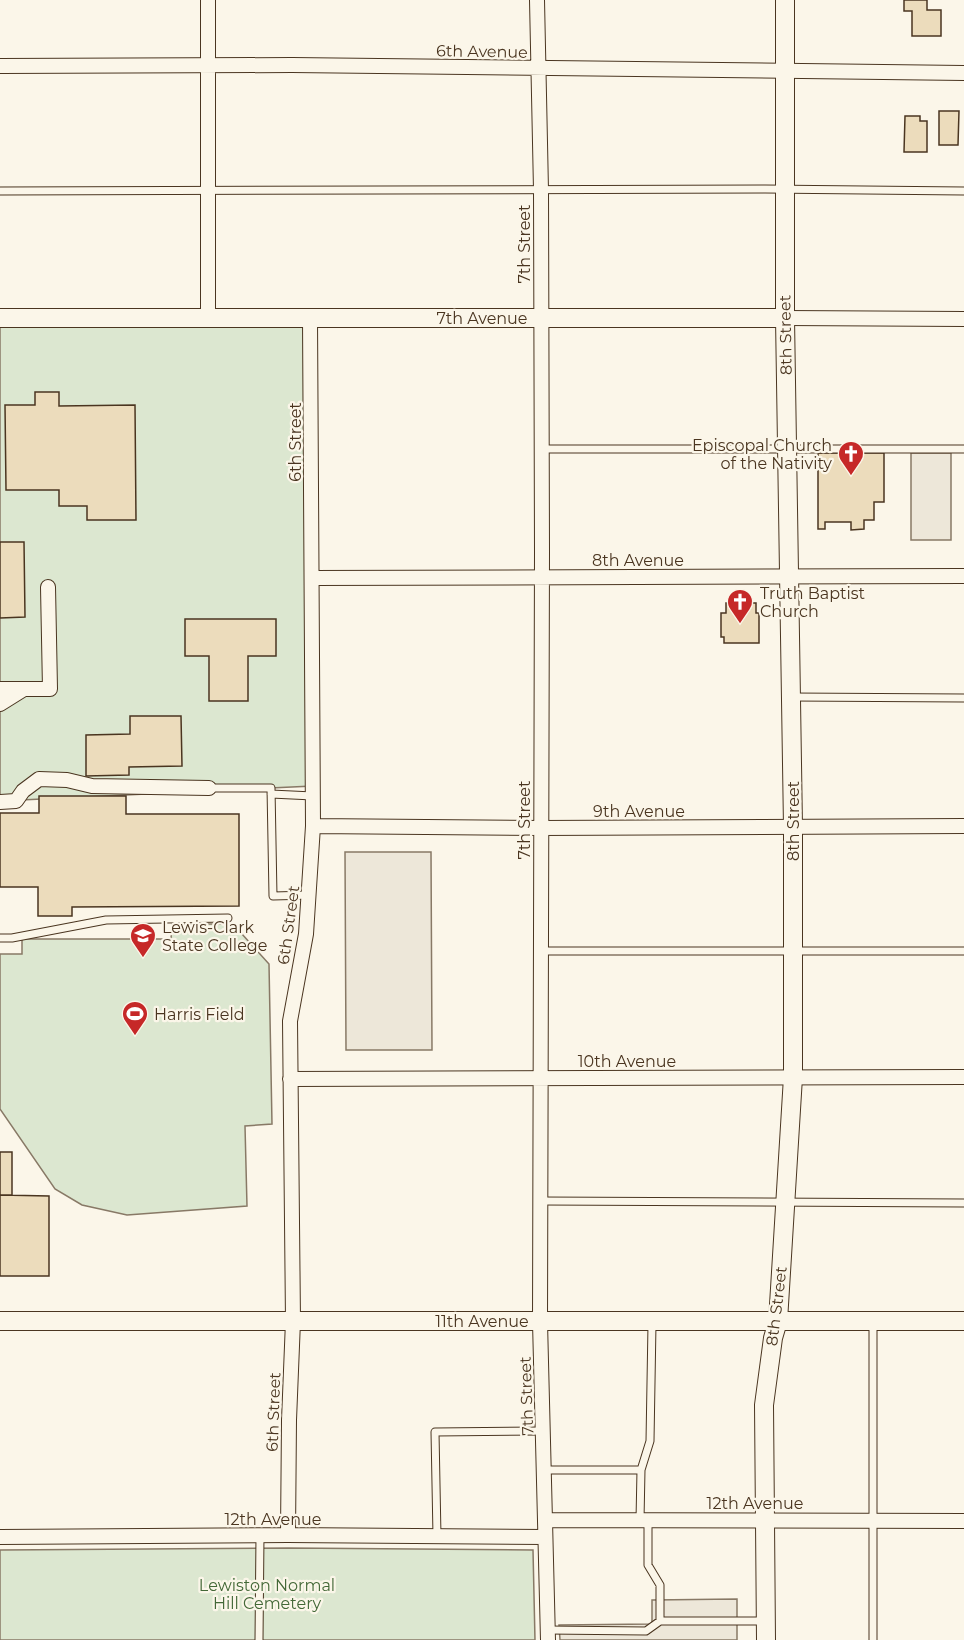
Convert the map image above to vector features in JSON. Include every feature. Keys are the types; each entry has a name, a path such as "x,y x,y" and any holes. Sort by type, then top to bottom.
{"main road":[{"name":"8th Street","path":"766,1640 764,1406 773,1338 778,1321 793,1077 793,826 785,318 786,0"},
{"name":"7th Avenue","path":"0,318 785,318"},
{"name":"11th Avenue","path":"0,1321 964,1321"}],"street":[{"path":"208,0 208,318"},
{"name":"7th Street","path":"537,0 541,190 542,449 540,1322 548,1635"},
{"name":"6th Avenue","path":"0,66 208,64 964,73"},
{"name":"7th Avenue","path":"785,318 964,319"},
{"name":"6th Street","path":"288,1535 293,1321 290,1021 306,934 313,826 310,319"},
{"name":"8th Avenue","path":"312,578 964,576"},
{"path":"0,689 50,689 48,587"},
{"path":"0,704 23,689"},
{"path":"0,802 16,801 23,791 39,779 67,780 92,786 119,788 209,788"},
{"name":"9th Avenue","path":"313,826 540,828 964,826"},
{"name":"10th Avenue","path":"290,1079 964,1077"},
{"name":"12th Avenue","path":"545,1520 964,1521"},
{"name":"12th Avenue","path":"0,1537 288,1535 545,1537"}],"lane":[{"path":"0,191 785,189 964,191"},
{"path":"542,449 964,449"},
{"path":"791,697 964,698"},
{"path":"209,788 271,788 273,896 310,895"},
{"path":"271,794 313,796"},
{"path":"0,938 12,938 106,920 228,918"},
{"path":"540,951 964,951"},
{"path":"540,1201 964,1203"},
{"path":"873,1321 873,1640"},
{"path":"652,1322 650,1441 641,1470 648,1565 660,1585 660,1621"},
{"path":"437,1536 435,1432 543,1431"},
{"path":"544,1470 641,1470"},
{"path":"259,1640 260,1535"},
{"path":"548,1635 646,1631 660,1621 766,1621"}],"green space":[{"path":"0,318 310,319 313,786 0,801"},
{"name":"Harris Field","path":"172,924 233,924 269,964 272,1124 245,1126 247,1206 127,1215 82,1205 55,1189 0,1109 0,954 22,954 22,939 171,939"},
{"name":"Lewiston Normal Hill Cemetery","path":"288,1548 533,1550 535,1640 0,1640 0,1550"}],"shaded area":[{"path":"911,453 951,453 951,540 911,540"},
{"path":"345,852 431,852 432,1050 346,1050"},
{"path":"737,1599 737,1640 560,1640 559,1625 652,1624 652,1600"}],"building":[{"path":"904,0 927,0 927,10 941,10 941,36 912,36 912,11 904,11"},
{"path":"939,111 959,111 958,145 939,145"},
{"path":"905,116 920,116 920,121 927,121 927,152 904,152"},
{"path":"35,392 59,392 59,406 135,405 136,520 87,520 87,506 59,506 59,490 6,490 5,405 35,405"},
{"name":"Episcopal Church of the Nativity","path":"818,453 884,453 884,502 874,502 874,520 864,520 864,529 851,530 851,522 825,522 825,529 818,529"},
{"path":"0,542 24,542 25,617 0,618"},
{"name":"Truth Baptist Church","path":"726,603 756,603 756,613 759,613 759,643 724,643 724,637 721,637 721,613 726,613"},
{"path":"185,619 276,619 276,656 248,656 248,701 209,701 209,656 185,656"},
{"path":"130,716 181,716 182,766 129,767 129,775 86,776 86,735 130,734"},
{"path":"39,796 126,796 126,814 239,814 239,906 72,907 72,916 38,916 38,887 0,887 0,813 39,813"},
{"path":"0,1152 12,1152 12,1195 0,1195"},
{"path":"0,1195 49,1196 49,1276 0,1276"}],"place":[{"name":"Episcopal Church of the Nativity","path":"851,477"},
{"name":"Truth Baptist Church","path":"740,625"},
{"name":"Lewis-Clark State College","path":"143,959"},
{"name":"Harris Field","path":"135,1037"}]}
